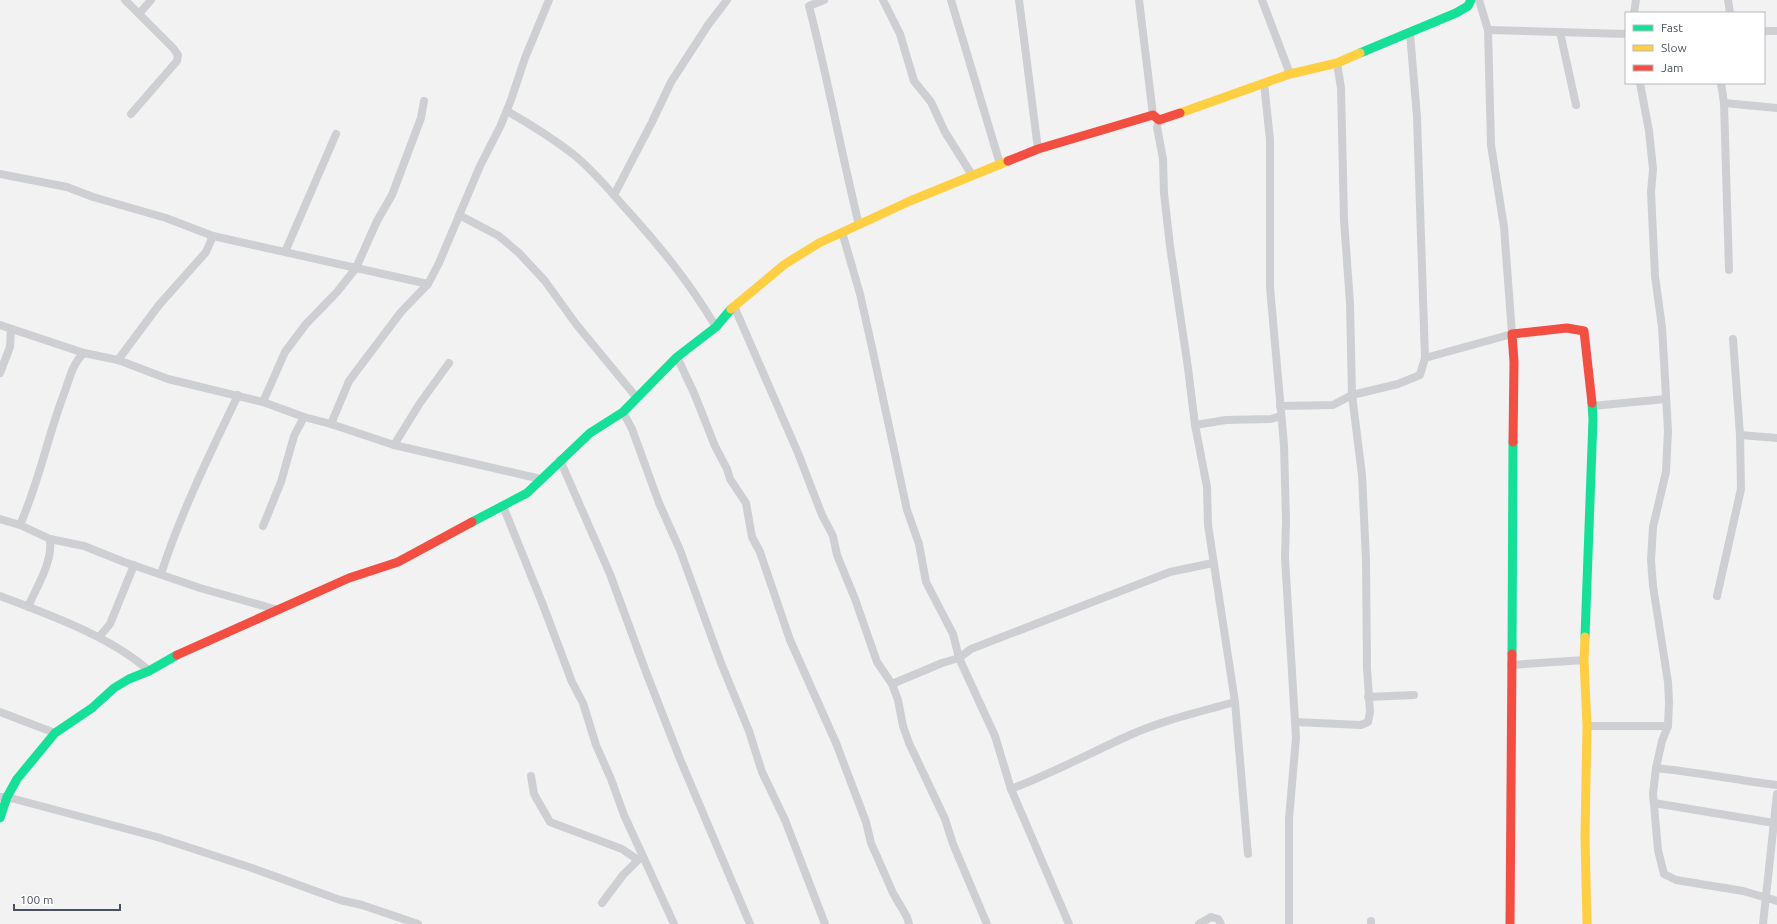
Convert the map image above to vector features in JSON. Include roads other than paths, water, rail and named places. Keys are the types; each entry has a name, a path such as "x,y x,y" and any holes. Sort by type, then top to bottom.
{"street":[{"path":"125,0 173,48 178,55 177,61 131,114"},
{"path":"139,14 151,0"},
{"path":"330,424 349,381 401,312 428,284 439,263 459,215 507,111 525,58 549,0"},
{"path":"614,195 671,82 708,25 727,0"},
{"path":"824,0 808,3 859,224"},
{"path":"883,0 900,34 914,81 931,102 945,132 972,176"},
{"path":"951,0 1000,164"},
{"path":"1019,0 1038,149"},
{"path":"1139,0 1157,127 1163,158 1167,220 1195,425 1207,487 1208,525 1235,702 1248,854"},
{"path":"1262,0 1290,74"},
{"path":"0,818 4,797 55,733 92,708 114,688 129,679 149,671 172,657 348,578 398,562 527,493 590,433 623,412 678,356 716,327 734,306 786,264 819,243 910,201 1038,149 1156,117 1290,74 1337,63 1456,12 1468,6 1471,0"},
{"path":"1479,0 1488,30 1491,145 1504,227 1514,362 1510,924"},
{"path":"1634,12 1636,0"},
{"path":"1728,0 1730,12"},
{"path":"1488,30 1625,34"},
{"path":"1765,31 1777,31"},
{"path":"1560,32 1576,105"},
{"path":"1280,406 1333,405 1352,395 1398,384 1420,375 1425,358 1417,118 1410,33"},
{"path":"1295,722 1361,725 1365,724 1369,718 1370,712 1368,697 1366,560 1362,475 1352,395 1350,302 1344,220 1341,88 1337,63"},
{"path":"1264,83 1270,140 1270,287 1273,315 1274,354 1281,416 1286,521 1285,558 1296,738 1289,819 1288,924"},
{"path":"1640,84 1649,131 1653,169 1651,192 1655,276 1662,327 1668,430 1666,472 1653,527 1651,560 1653,586 1668,682 1668,726 1662,741 1656,768 1653,794 1658,850 1664,874 1676,880 1743,891 1777,901"},
{"path":"1721,84 1724,103 1729,270"},
{"path":"263,402 285,352 306,324 337,292 356,268 377,221 392,195 421,118 424,101"},
{"path":"1724,103 1777,108"},
{"path":"507,111 532,125 574,155 614,195 671,260 699,297 716,327"},
{"path":"285,252 336,134"},
{"path":"0,174 67,187 93,197 166,218 213,236 428,284"},
{"path":"459,215 499,236 519,253 545,282 581,330 637,398"},
{"path":"842,232 860,294 907,510 919,544 926,582 949,625 959,658 995,736 1011,789 1069,924"},
{"path":"118,360 159,305 206,252 213,236"},
{"path":"734,306 798,454 822,516 833,536 837,555 856,599 877,662 892,684 898,700 903,726 909,743 945,819 987,924"},
{"path":"0,325 84,353 118,360 168,379 263,402 304,417 394,445 540,479"},
{"path":"1425,358 1512,334 1568,328 1584,331 1592,406 1584,660 1587,726 1585,859 1587,924"},
{"path":"0,373 10,347 11,329"},
{"path":"1717,596 1740,489 1740,435 1733,339"},
{"path":"20,525 28,506 58,408 76,359 84,353"},
{"path":"678,356 730,479 746,503 752,537 760,552 790,640 836,743 866,822 872,843 893,893 907,917 909,924"},
{"path":"394,445 420,403 449,363"},
{"path":"162,574 171,543 238,395"},
{"path":"1592,406 1666,398"},
{"path":"623,412 632,429 659,503 680,550 721,663 749,731 762,772 785,820 825,924"},
{"path":"1195,425 1226,420 1271,419 1281,416"},
{"path":"263,526 281,482 294,436 304,417"},
{"path":"1740,435 1777,438"},
{"path":"560,460 610,574 680,759 750,924"},
{"path":"502,506 541,598 572,682 583,703 596,745 611,779 640,857 674,924"},
{"path":"0,519 20,525 50,539 84,546 200,588 279,610"},
{"path":"28,606 48,561 51,548 50,539"},
{"path":"892,684 942,663 959,658 971,649 1170,572 1214,564"},
{"path":"99,638 110,624 134,565"},
{"path":"0,596 28,606 99,638 136,659 149,671"},
{"path":"1512,665 1584,660"},
{"path":"1368,697 1414,695"},
{"path":"1011,789 1050,774 1130,735 1155,725 1235,702"},
{"path":"0,712 55,733"},
{"path":"1587,726 1668,726"},
{"path":"1656,768 1777,785"},
{"path":"530,776 534,794 550,822 640,857"},
{"path":"1763,924 1777,794"},
{"path":"4,797 158,837 252,868 340,900 362,905 418,924"},
{"path":"1654,804 1774,823"},
{"path":"602,903 623,875 640,857"},
{"path":"1199,924 1211,917 1218,919 1221,924"}]}
